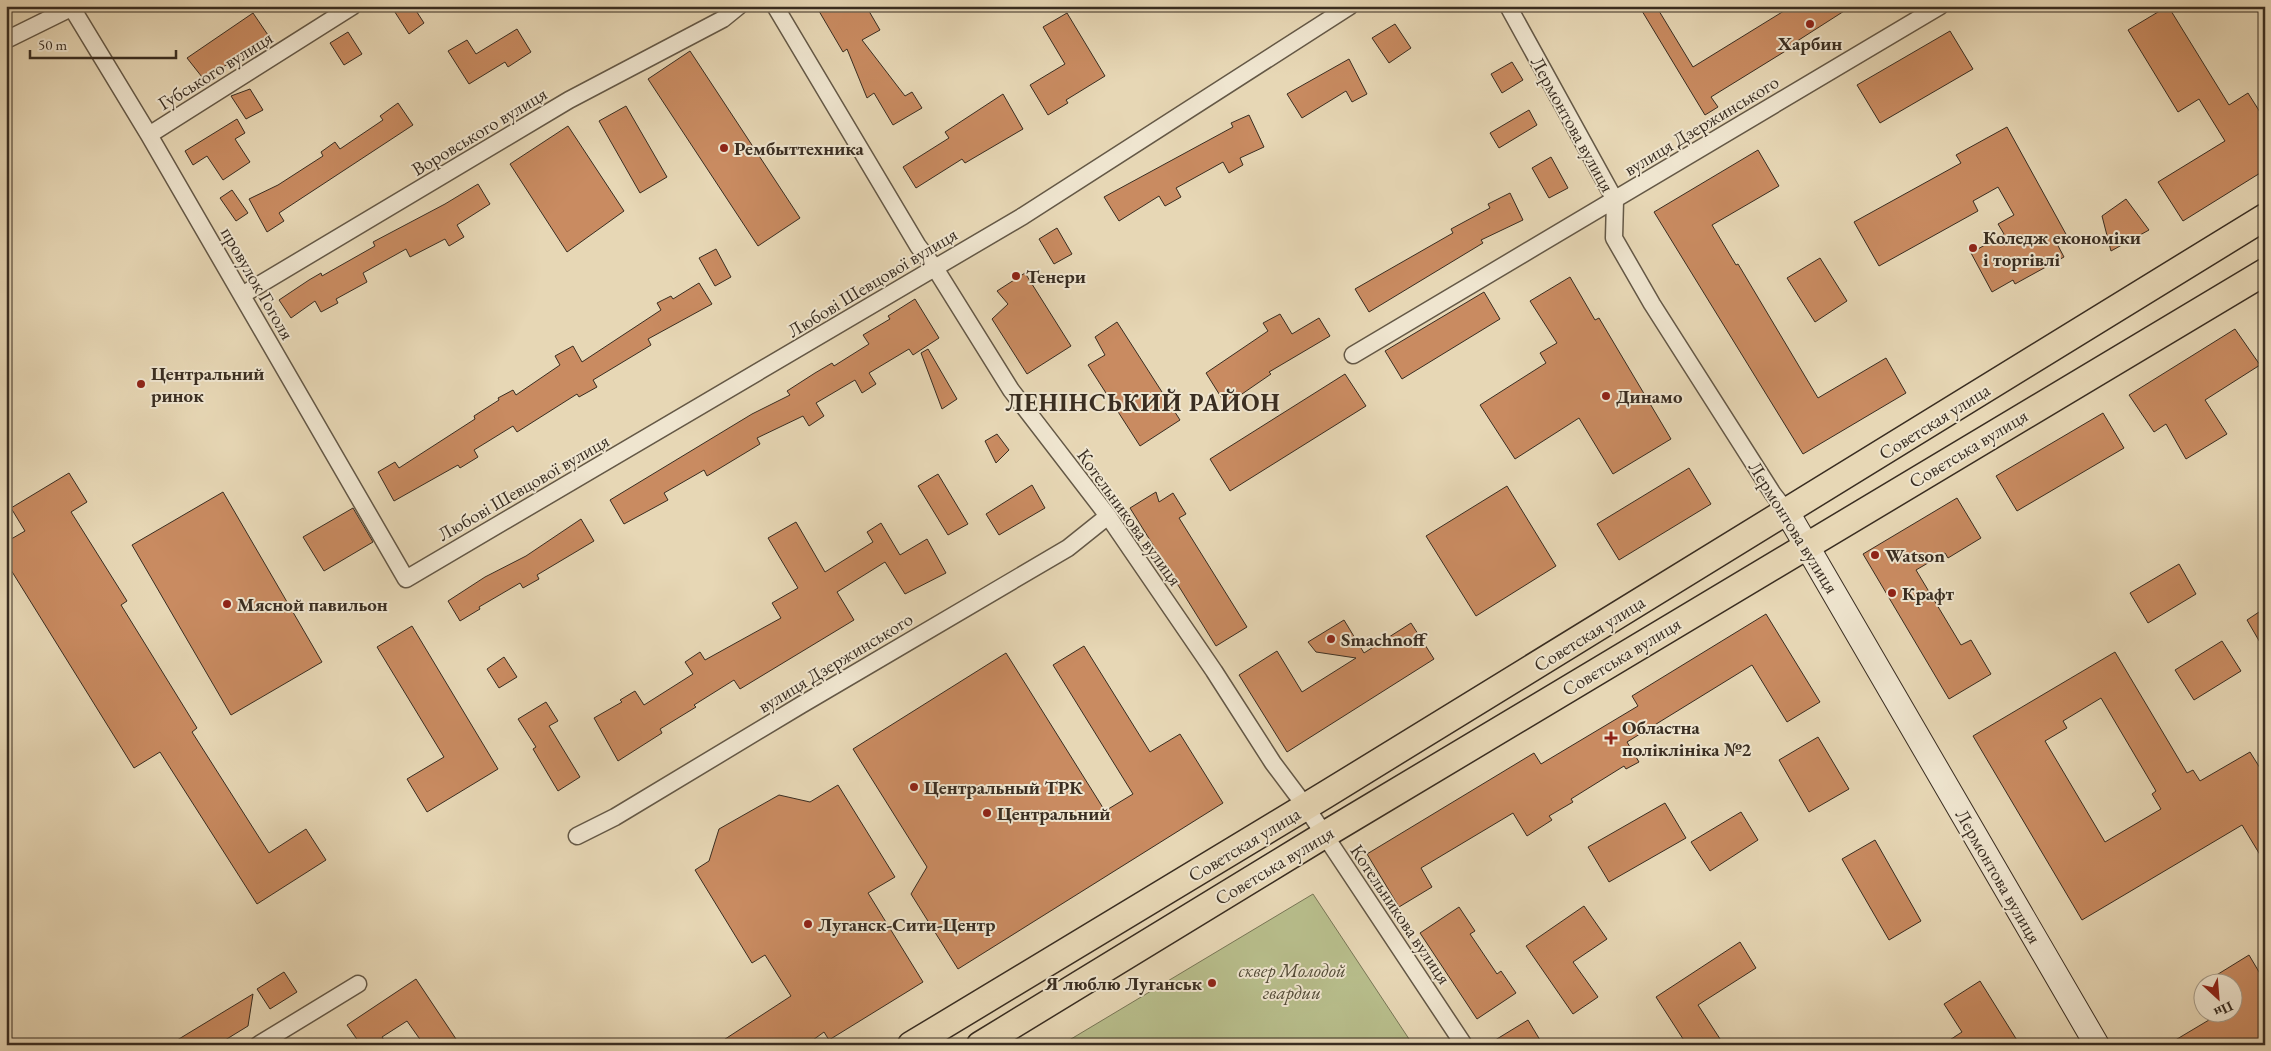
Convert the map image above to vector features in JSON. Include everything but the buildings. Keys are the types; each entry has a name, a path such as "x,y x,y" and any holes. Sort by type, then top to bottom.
{"main road":[{"name":"Советская улица","path":"912,1045 1306,807 2265,217"},
{"name":"Совєтська вулиця","path":"980,1045 1324,835 2265,272"}],"street":[{"name":"Губського вулиця","path":"150,135 353,6"},
{"name":"Воровського вулиця","path":"242,295 570,100 723,19 739,6"},
{"name":"Котельникова вулиця","path":"775,6 918,246 936,268 1011,390 1108,516 1214,671 1287,784 1306,807 1464,1045"},
{"name":"Любові Шевцової вулиця","path":"406,579 1024,216 1350,6"},
{"name":"Лермонтова вулиця","path":"1508,6 1615,200 1614,238 1642,288 1773,494 1788,512 1808,544 2096,1045"},
{"name":"вулиця Дзержинського","path":"1353,355 1940,6"},
{"name":"провулок Гоголя","path":"74,7 406,579"},
{"path":"6,40 74,7"},
{"name":"вулиця Дзержинського","path":"577,836 615,817 800,705 1068,548 1108,516"},
{"path":"258,1045 358,984"}],"green space":[{"name":"сквер Молодой гвардии","path":"1313,894 1413,1045 1061,1045"}],"place":[{"name":"Харбин","path":"1810,24"},
{"name":"Рембыттехника","path":"724,148"},
{"name":"Коледж економіки і торгівлі","path":"1973,248"},
{"name":"Тенери","path":"1016,276"},
{"name":"Центральний ринок","path":"141,384"},
{"name":"Динамо","path":"1606,396"},
{"name":"Watson","path":"1875,555"},
{"name":"Крафт","path":"1892,593"},
{"name":"Мясной павильон","path":"227,604"},
{"name":"Smachnoff","path":"1331,639"},
{"name":"Областна поліклініка №2","path":"1611,738"},
{"name":"Центральный ТРК","path":"914,787"},
{"name":"Центральний","path":"987,813"},
{"name":"Луганск-Сити-Центр","path":"808,924"},
{"name":"Я люблю Луганськ","path":"1212,983"}],"district":[{"name":"ЛЕНІНСЬКИЙ РАЙОН","path":"1143,403"}]}
